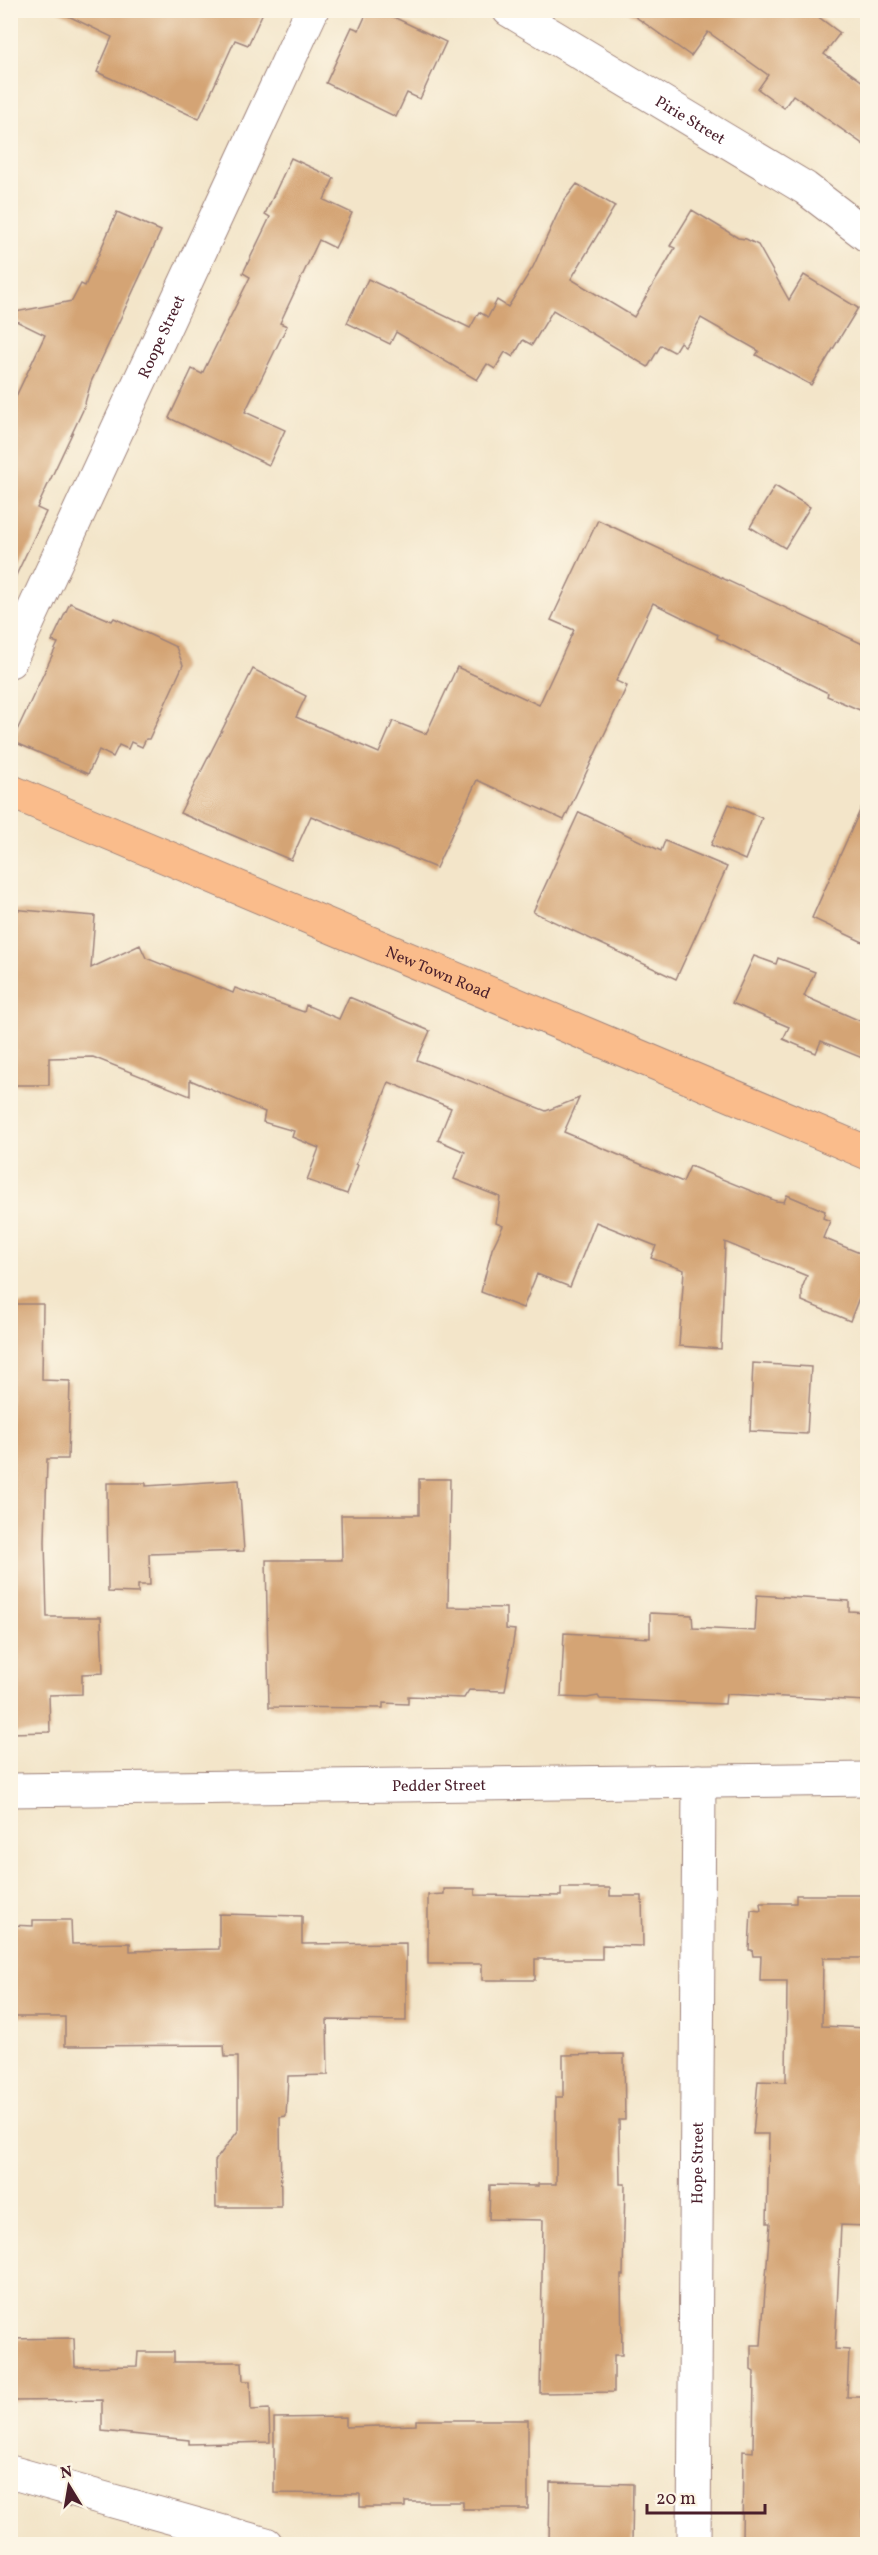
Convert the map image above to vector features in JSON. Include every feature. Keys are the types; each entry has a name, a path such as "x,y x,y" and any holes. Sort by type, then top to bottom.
{"main road":[{"name":"New Town Road","path":"10,791 867,1153"}],"street":[{"name":"Roope Street","path":"10,662 312,10"},
{"name":"Pirie Street","path":"509,10 805,188 867,236"},
{"name":"Pedder Street","path":"10,1790 867,1779"},
{"name":"Hope Street","path":"694,2544 699,1781"},
{"path":"10,2472 266,2544"}],"building":[{"path":"56,10 264,10 248,45 235,40 199,119 97,72 112,37"},
{"path":"368,10 379,10 446,42 420,99 407,93 396,117 326,83 352,27 359,30"},
{"path":"626,10 809,10 840,33 824,54 867,85 867,147 793,95 784,108 758,89 768,75 708,32 691,56"},
{"path":"291,158 334,178 324,200 352,213 335,248 319,240 280,323 287,326 245,412 285,430 269,465 169,418 192,369 202,374 250,277 243,273 270,217 265,214"},
{"path":"577,184 615,206 571,279 634,317 675,248 670,246 692,210 738,238 758,245 789,300 804,275 858,308 811,385 756,355 759,351 701,318 685,346 680,342 674,352 661,345 648,367 553,310 532,345 523,340 513,357 505,352 495,369 487,364 477,380 396,332 390,344 347,323 368,279 470,328 479,312 488,317 497,300 508,307 533,267 563,202"},
{"path":"117,212 161,231 91,382 83,410 37,508 46,512 10,588 10,409 45,335 10,318 10,313 72,301 81,284 85,286"},
{"path":"775,486 810,507 785,548 750,527"},
{"path":"598,520 867,646 867,713 827,696 828,693 717,638 718,635 653,603 616,681 627,686 564,820 477,780 436,868 311,816 291,860 180,813 253,669 306,696 296,717 379,753 393,721 426,734 457,667 539,705 574,630 551,620"},
{"path":"70,603 112,621 114,618 176,647 183,665 149,739 146,739 142,747 131,742 128,749 119,745 113,757 99,750 88,774 12,741 58,643 52,641"},
{"path":"867,795 867,944 812,918"},
{"path":"729,804 762,818 745,860 711,845"},
{"path":"579,812 661,851 665,841 727,867 676,979 533,912"},
{"path":"10,909 95,916 91,968 140,945 146,958 233,993 235,988 304,1012 306,1005 339,1019 349,997 430,1031 417,1060 546,1111 579,1098 564,1132 683,1182 690,1166 776,1201 784,1202 787,1195 825,1211 823,1218 830,1221 823,1238 867,1256 867,1277 850,1321 802,1301 802,1288 807,1276 725,1242 721,1349 679,1346 684,1270 651,1258 656,1246 596,1222 570,1287 537,1274 523,1308 481,1292 492,1249 503,1226 496,1223 500,1197 454,1179 465,1152 438,1140 451,1108 389,1082 356,1164 358,1165 347,1194 307,1180 319,1148 292,1137 294,1131 263,1122 265,1112 190,1080 190,1096 93,1057 49,1058 49,1085 10,1085"},
{"path":"754,956 776,964 778,958 815,972 804,996 867,1024 867,1060 821,1041 816,1053 783,1039 789,1027 732,1003"},
{"path":"10,1304 43,1304 42,1380 70,1381 68,1459 47,1459 45,1542 47,1617 101,1617 103,1673 82,1674 82,1694 49,1695 50,1732 10,1733"},
{"path":"753,1363 811,1367 807,1434 750,1431"},
{"path":"419,1479 450,1479 448,1607 506,1608 506,1629 515,1630 505,1691 469,1690 464,1698 408,1696 408,1704 383,1703 383,1708 269,1707 266,1560 342,1560 341,1515 419,1515"},
{"path":"239,1480 244,1551 149,1554 150,1585 138,1585 138,1593 108,1592 107,1483 146,1483 146,1486"},
{"path":"757,1595 849,1601 849,1611 867,1612 867,1701 726,1694 725,1704 600,1699 598,1696 561,1697 564,1633 650,1638 650,1613 692,1615 693,1628 755,1631"},
{"path":"561,1888 610,1888 610,1896 642,1896 643,1946 602,1945 602,1959 535,1959 535,1980 482,1980 482,1964 428,1964 428,1895 444,1894 444,1889 475,1889 475,1895 561,1896"},
{"path":"796,1895 867,1895 867,1958 823,1958 822,2026 867,2028 862,2183 867,2183 867,2226 841,2225 835,2349 849,2350 847,2397 867,2397 867,2476 862,2476 864,2544 742,2544 743,2451 753,2452 754,2372 751,2370 751,2345 761,2345 770,2223 767,2223 769,2134 753,2134 758,2081 786,2082 787,1981 760,1981 761,1956 753,1956 752,1950 749,1950 751,1910 761,1911 760,1903 796,1903"},
{"path":"219,1914 302,1916 302,1944 406,1943 406,2021 327,2020 328,2075 288,2076 286,2116 280,2117 281,2207 216,2207 215,2161 238,2131 238,2057 225,2057 224,2045 65,2046 65,2017 11,2017 10,1925 33,1926 33,1920 71,1920 72,1944 130,1943 130,1951 219,1949"},
{"path":"624,2054 625,2120 619,2120 620,2184 625,2184 623,2275 621,2275 622,2355 614,2355 614,2392 540,2393 543,2220 489,2219 490,2185 556,2184 556,2097 563,2097 563,2055"},
{"path":"74,2338 75,2367 137,2366 138,2352 174,2352 174,2362 242,2362 243,2381 250,2381 251,2410 269,2409 270,2442 189,2444 189,2440 102,2431 102,2400 10,2401 10,2339"},
{"path":"346,2417 346,2427 416,2425 416,2420 528,2420 528,2509 463,2509 463,2502 405,2502 405,2507 360,2507 360,2494 274,2493 274,2418"},
{"path":"550,2482 633,2484 632,2544 549,2544"}]}
